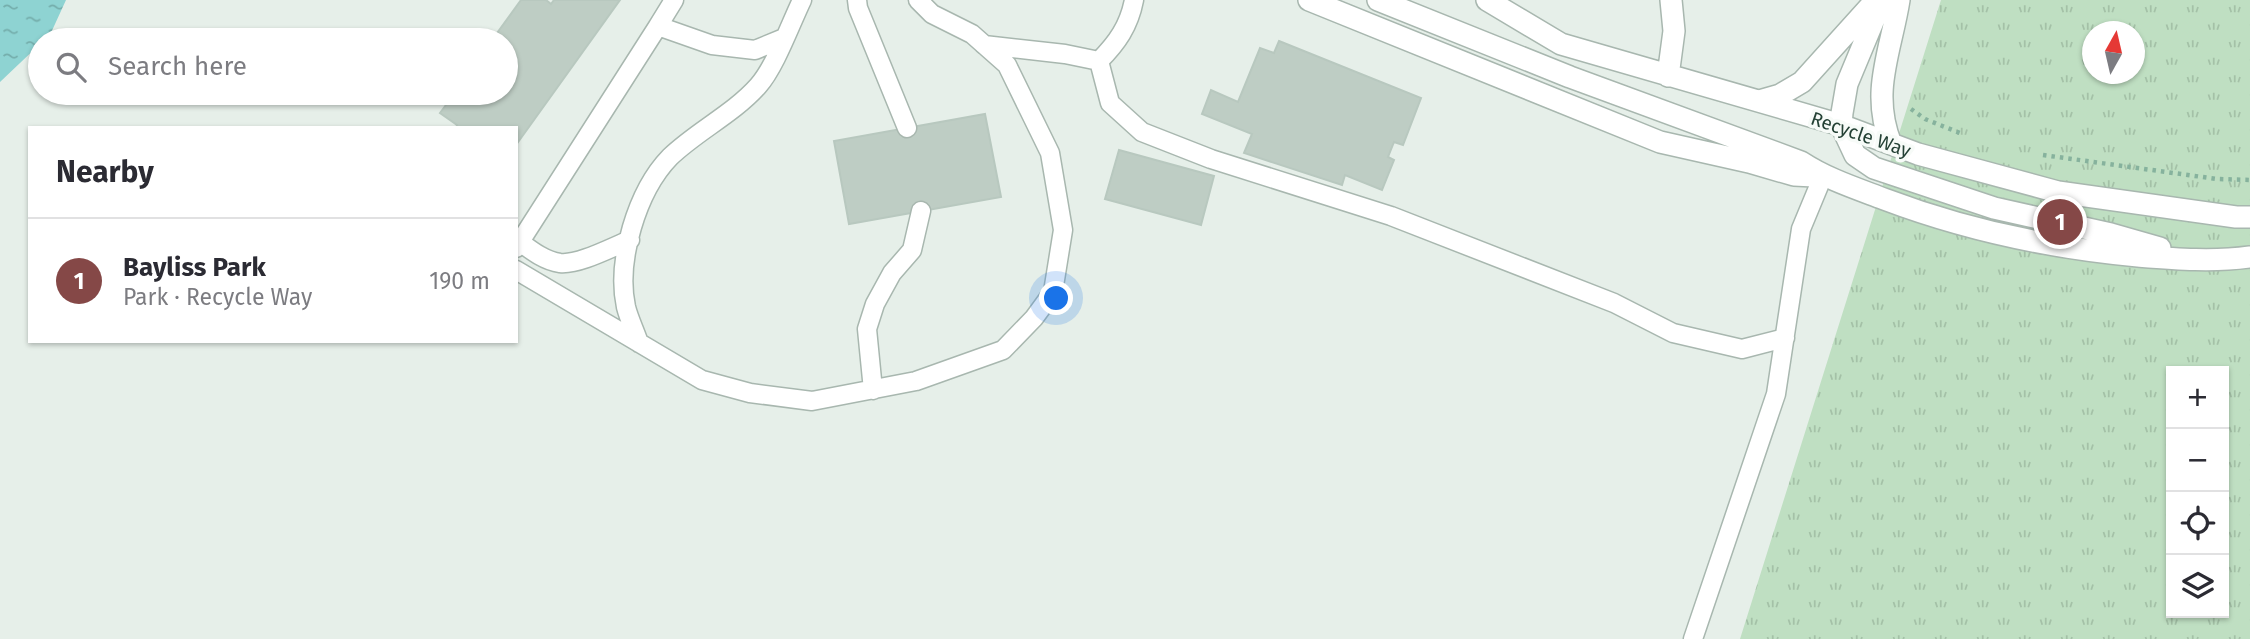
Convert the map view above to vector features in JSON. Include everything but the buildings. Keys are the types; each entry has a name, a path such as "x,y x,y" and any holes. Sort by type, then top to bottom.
{"street":[{"path":"1309,0 1660,142 1794,175 1823,176"},
{"path":"1378,0 1570,76 1801,162 1823,176 1936,219 2010,238 2093,252 2202,261 2250,257"},
{"name":"Recycle Way","path":"1487,0 1503,6 1561,44 1841,125 1918,154 2058,192 2236,218 2250,216"},
{"path":"1668,76 1674,31 1671,0"},
{"path":"1759,101 1780,95 1802,82 1875,0"},
{"path":"1882,0 1847,84 1841,125 1855,155 1874,168 1994,208 2111,234 2202,261"},
{"path":"1891,144 1883,124 1884,59 1899,0"}],"lane":[{"path":"630,240 588,257 562,263 541,257 518,245 674,0"},
{"path":"639,343 626,306 624,271 642,199 656,174 672,156 722,118 759,85 802,0"},
{"path":"857,0 907,128"},
{"path":"518,271 702,380 750,393 812,401 916,381 1003,350 1034,318 1053,292 1063,230 1050,153 1007,65 972,34 932,14 918,0"},
{"path":"1099,61 1118,43 1132,13 1134,0"},
{"path":"657,26 712,45 755,50 784,38"},
{"path":"984,45 1065,54 1099,61"},
{"path":"1099,61 1110,103 1142,132 1212,159 1391,216 1614,303 1673,333 1742,349 1785,338"},
{"path":"1693,639 1776,394 1801,229 1823,176"},
{"path":"873,390 867,330 875,304 892,273 912,250 921,211"}],"path":[{"path":"1883,102 1903,104 1925,119 1970,136"},
{"path":"2032,152 2217,179 2250,180"}],"green space":[{"path":"1941,0 2250,0 2250,639 1740,639"}],"water":[{"path":"0,0 66,0 53,28 28,28 28,55 0,82"}],"place":[{"name":"Bayliss Park","path":"2060,222"}]}
